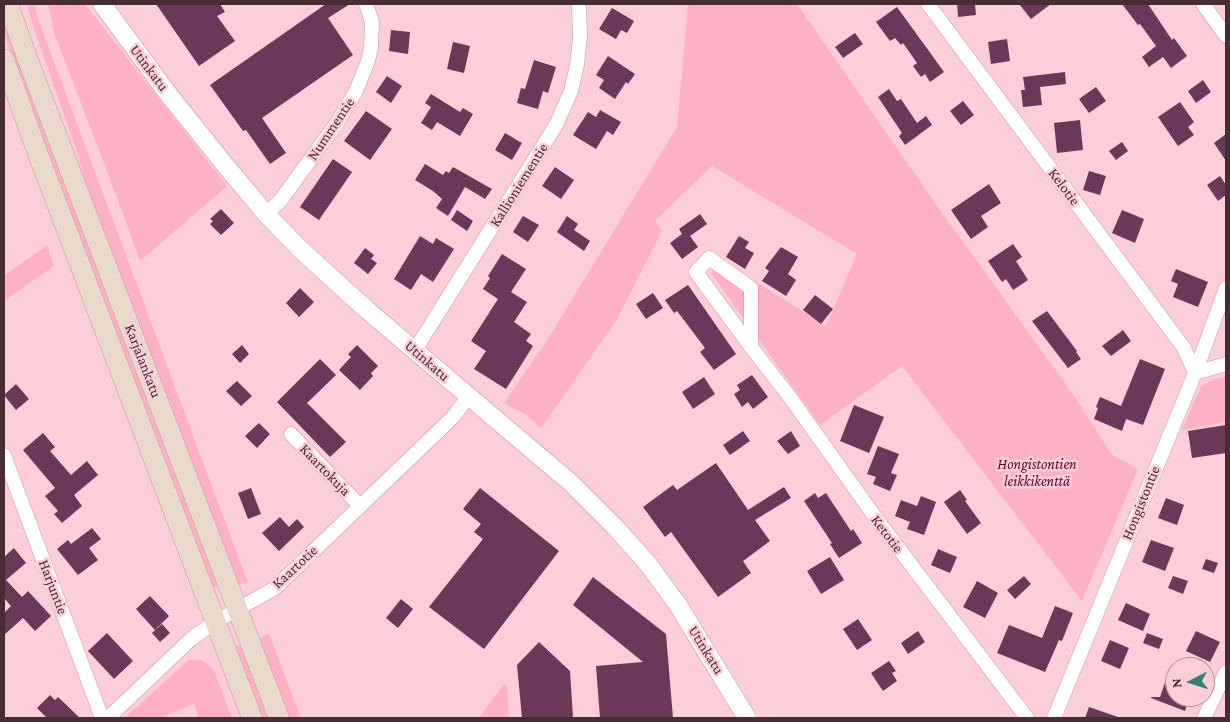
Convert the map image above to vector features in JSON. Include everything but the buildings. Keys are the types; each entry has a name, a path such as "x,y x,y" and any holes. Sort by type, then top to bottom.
{"main road":[{"name":"Karjalankatu","path":"10,6 64,157 279,718"},
{"name":"Karjalankatu","path":"4,59 252,718"}],"street":[{"name":"Utinkatu","path":"102,4 176,102 266,214 329,276 572,483 637,552 678,605 748,718"},
{"name":"Nummentie","path":"266,214 280,201 337,124 356,91 371,48 372,22 366,4"},
{"name":"Kallioniementie","path":"415,350 556,125 571,91 577,65 580,37 579,4"},
{"name":"Kelotie","path":"928,4 1184,348 1195,372"},
{"path":"1203,4 1226,36"},
{"name":"Ketotie","path":"751,347 751,288 709,258 696,272 751,347 789,396 878,521 1027,718"},
{"name":"Hongistontie","path":"1054,718 1195,372 1226,288"},
{"path":"1195,372 1226,364"},
{"name":"Kaartotie","path":"108,718 190,639 215,622 275,588 453,417 468,396"},
{"name":"Kaartokuja","path":"291,434 360,506"},
{"name":"Harjuntie","path":"4,455 102,718"},
{"path":"1204,718 1226,672"}],"green space":[{"path":"27,4 35,4 37,16 248,583 235,585 89,194 77,152"},
{"path":"48,4 85,4 227,186 140,261 54,33"},
{"name":"Hongistontien leikkikenttä","path":"688,4 797,4 940,210 1073,394 1112,455 1138,469 1082,601 902,366 820,425 711,273 721,260 826,326 857,254 712,166 655,221 662,231 615,323 541,428 526,415 504,403 546,342 677,127"},
{"path":"4,16 220,585 211,589 31,113 4,32"},
{"path":"47,245 54,266 4,301 4,276"},
{"path":"1226,376 1226,422 1182,430 1201,386"},
{"path":"269,634 301,718 289,718 258,638"},
{"path":"242,644 270,718 261,718 233,648"},
{"path":"188,660 202,660 214,670 232,718 199,718 194,704 160,718 125,718"},
{"path":"504,684 507,685 509,718 479,718"}]}
